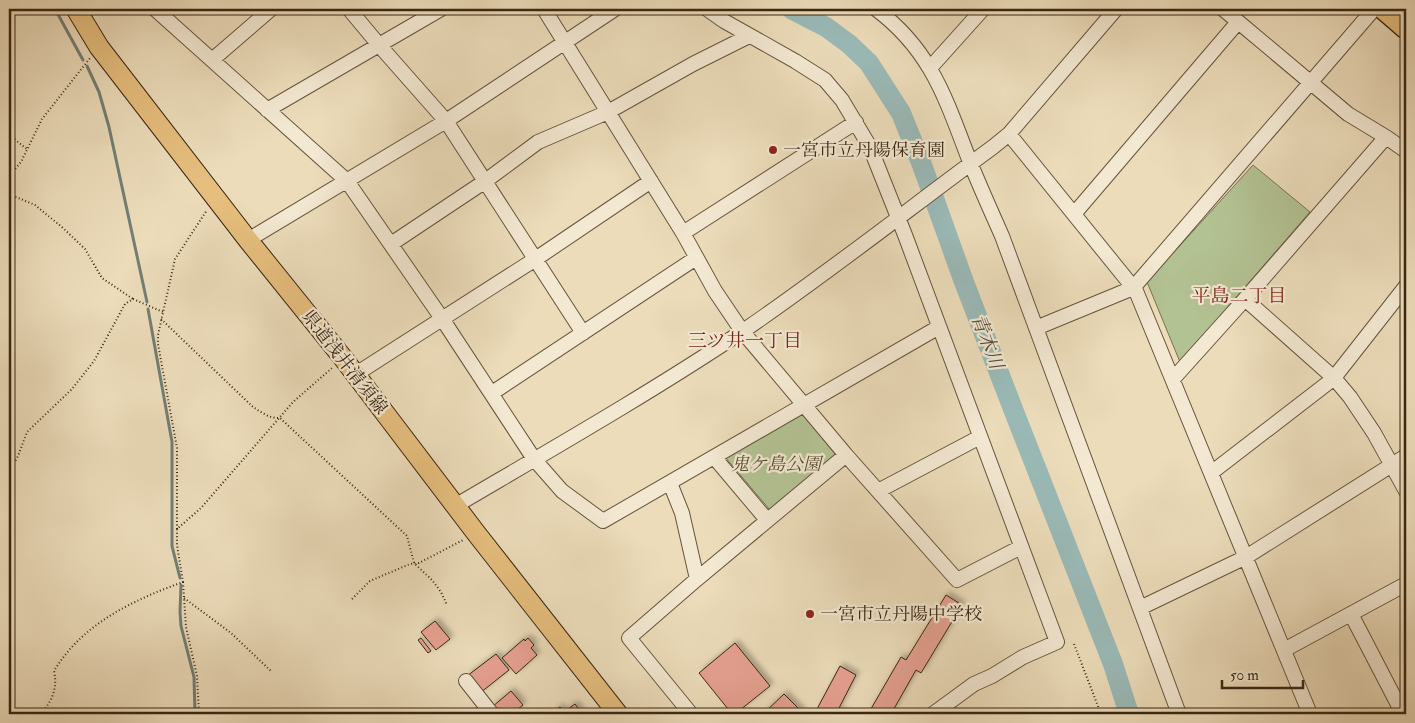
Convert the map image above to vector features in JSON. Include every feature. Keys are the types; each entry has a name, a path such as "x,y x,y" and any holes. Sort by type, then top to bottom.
{"highway":[{"path":"1384,9 1406,28"}],"main road":[{"name":"県道浅井清須線","path":"76,9 99,47 248,240 356,374 455,506 618,714"}],"street":[{"path":"155,9 347,181 392,244 534,459 562,491 603,521 939,327"},
{"path":"212,60 271,9"},
{"path":"349,9 446,121 534,260 583,333"},
{"path":"267,110 441,9"},
{"path":"544,9 742,331 846,455 957,580 1021,547"},
{"path":"248,240 446,121 614,9"},
{"path":"707,9 825,80 842,100 870,147 903,213 939,327 1057,642 1023,657 992,676 974,684 933,714"},
{"path":"878,9 896,25 930,68 954,119 967,166 1002,236 1179,714"},
{"path":"930,68 983,9"},
{"path":"455,506 638,397 742,331 795,294 967,166 1009,134 1116,9"},
{"path":"1222,9 1348,114 1406,151"},
{"path":"1036,328 1133,288 1374,9"},
{"path":"1074,214 1238,22"},
{"path":"392,244 484,182 538,142 608,112 693,64 749,36"},
{"path":"683,233 856,122"},
{"path":"1009,134 1136,291 1310,714"},
{"path":"1172,379 1245,299 1386,137"},
{"path":"356,374 443,320 651,181"},
{"path":"492,393 696,258"},
{"path":"1211,473 1334,378 1406,286"},
{"path":"1245,299 1334,378 1350,396 1393,465 1406,491"},
{"path":"878,491 980,437"},
{"path":"691,714 629,638 846,455"},
{"path":"1140,608 1246,556 1406,456"},
{"path":"714,457 767,520"},
{"path":"670,483 682,513 697,579"},
{"path":"1284,650 1406,584"},
{"path":"1351,614 1403,714"},
{"path":"466,681 492,714"}],"path":[{"path":"9,181 42,119 99,47"},
{"path":"9,135 27,150"},
{"path":"9,194 35,205 63,228 85,249 102,278 133,299 163,312"},
{"path":"199,714 197,676 186,627 183,582 177,545 178,448 158,344 161,319 176,259 216,198"},
{"path":"9,473 27,432 72,389 94,361 125,304 133,299"},
{"path":"161,319 253,407 276,419 280,418 407,536 414,564 432,580 447,605"},
{"path":"177,529 201,508 293,402 343,358"},
{"path":"352,599 370,581 419,563 476,533"},
{"path":"41,714 48,706 54,692 56,680 54,671 60,661 83,636 100,622 123,608 183,582"},
{"path":"184,598 231,633 272,672"},
{"path":"1074,644 1101,714"}],"green space":[{"path":"1253,165 1310,212 1180,362 1147,282"},
{"name":"鬼ケ島公園","path":"802,414 836,455 770,510 725,457"}],"building":[{"path":"946,595 962,605 921,673 916,670 891,714 868,714 901,657 906,660"},
{"path":"435,621 450,639 436,650 421,632"},
{"path":"421,638 431,651 428,653 418,640"},
{"path":"528,638 534,645 531,648 537,655 516,674 502,658 524,639 525,641"},
{"path":"735,643 770,686 735,714 732,714 699,673"},
{"path":"496,654 509,670 480,693 467,676"},
{"path":"840,666 856,675 837,712 840,713 841,711 847,714 828,714 817,709"},
{"path":"511,691 523,705 512,714 498,714 492,707"},
{"path":"784,694 804,714 763,714"},
{"path":"575,704 582,714 551,714 560,707 564,712"}],"waterway":[{"path":"55,9 83,60"},
{"name":"青木川","path":"791,9 826,27 849,44 869,63 901,113 922,165 964,282 1113,664 1129,714"},
{"path":"87,66 99,92 109,127 147,302"},
{"path":"148,309 172,442 172,546 180,578"},
{"path":"181,585 181,626 194,677 195,714"}],"place":[{"name":"一宮市立丹陽保育園","path":"773,150"},
{"name":"一宮市立丹陽中学校","path":"810,614"}],"district":[{"name":"平島二丁目","path":"1239,295"},
{"name":"三ツ井一丁目","path":"745,340"}]}
